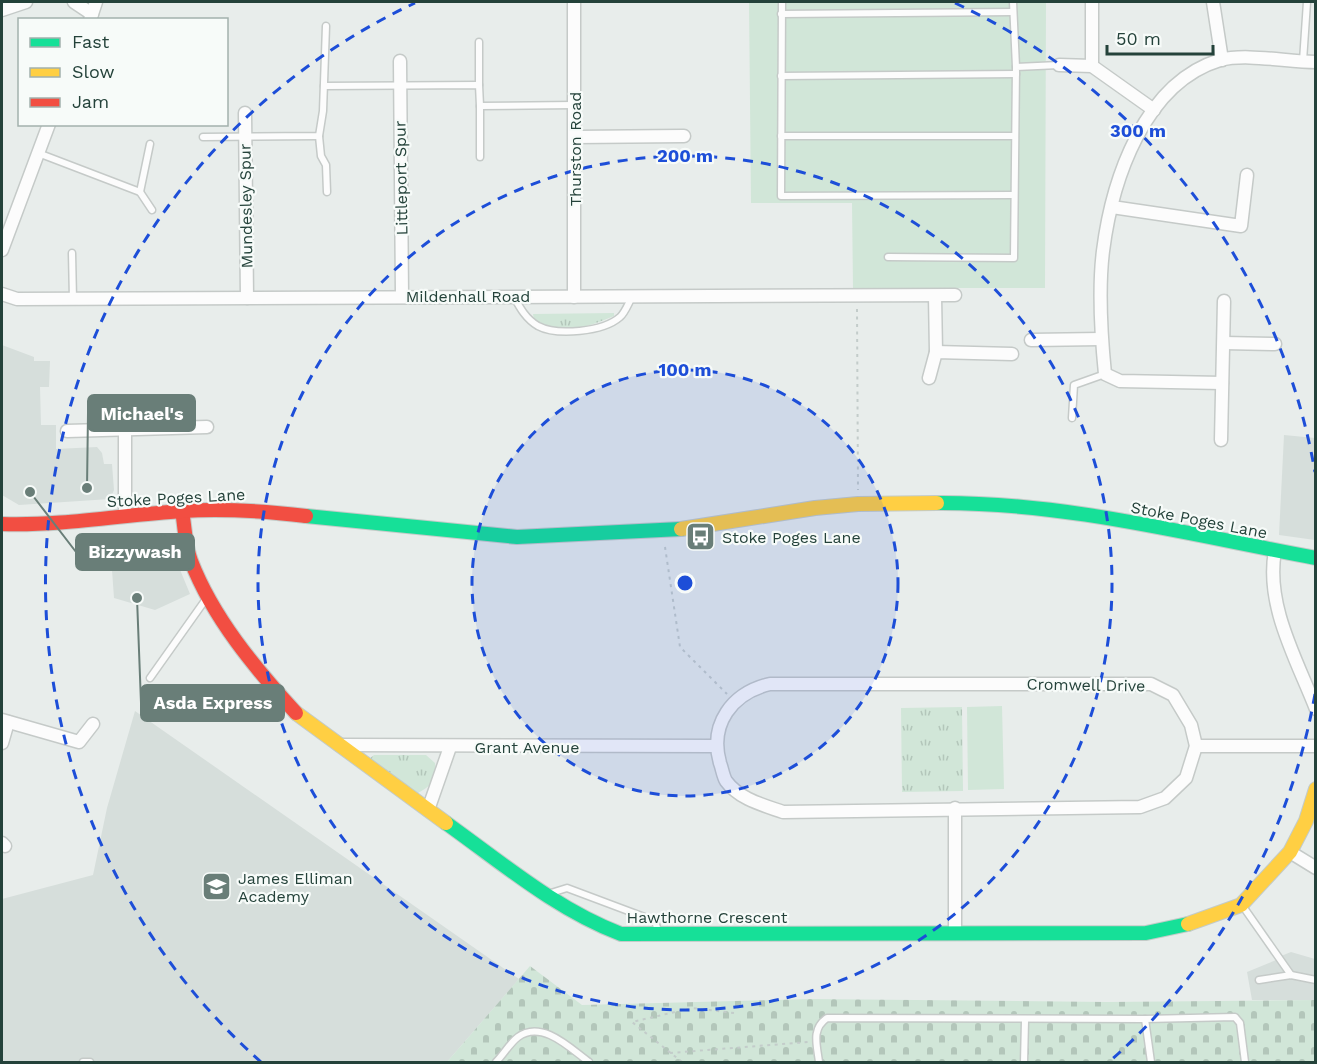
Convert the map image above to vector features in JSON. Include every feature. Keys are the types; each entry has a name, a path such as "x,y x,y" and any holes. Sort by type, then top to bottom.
{"street":[{"path":"2,10 26,2"},
{"path":"74,2 91,17 96,2"},
{"name":"Thurston Road","path":"574,2 574,297"},
{"path":"1092,2 1092,66"},
{"path":"1213,2 1222,60"},
{"path":"1222,383 1120,381 1105,374 1101,339 1102,252 1112,207 1129,151 1154,110 1185,76 1222,60 1261,59 1309,62"},
{"name":"Littleport Spur","path":"400,61 402,296"},
{"path":"1059,65 1092,66 1154,110"},
{"name":"Mundesley Spur","path":"245,113 247,298"},
{"path":"2,250 49,126"},
{"path":"575,137 684,136"},
{"path":"1112,207 1241,226 1247,175"},
{"name":"Mildenhall Road","path":"2,294 17,299 955,295"},
{"path":"929,378 936,352 935,296"},
{"path":"1221,440 1224,301"},
{"path":"1031,340 1101,339"},
{"path":"1224,343 1275,344"},
{"path":"936,352 1012,354"},
{"path":"67,431 125,429 186,423 207,427"},
{"path":"125,429 125,515"},
{"name":"Stoke Poges Lane","path":"2,524 34,525 125,515 242,510 517,537 663,532 815,508 858,504 980,503 1051,509 1316,558"},
{"name":"Hawthorne Crescent","path":"182,511 190,559 208,597 257,670 300,718 546,894 592,923 621,934 1146,933 1200,921 1241,905 1290,852 1306,821 1316,789"},
{"path":"1275,551 1272,585 1281,620 1316,709"},
{"name":"Cromwell Drive","path":"715,746 722,721 735,701 751,688 770,684 1151,684 1173,695 1191,724 1196,746"},
{"path":"2,743 5,721 79,742 93,724"},
{"name":"Grant Avenue","path":"338,745 715,746"},
{"path":"715,746 726,780 751,801 783,812 1140,807 1165,798 1186,778 1196,746 1316,746"},
{"path":"428,810 450,747"},
{"path":"955,808 956,933"},
{"path":"1290,852 1316,868"}],"lane":[{"path":"782,2 781,196 1013,195"},
{"path":"888,257 1014,258 1016,70 1013,2"},
{"path":"1307,2 1309,62"},
{"path":"782,14 1013,12"},
{"path":"326,26 324,86 319,136 321,156 326,165 327,192"},
{"path":"479,42 480,157"},
{"path":"781,75 1016,70 1059,65"},
{"path":"324,86 479,85"},
{"path":"480,106 575,105"},
{"path":"203,137 319,136"},
{"path":"781,136 1014,136"},
{"path":"140,192 150,144"},
{"path":"38,153 140,192 152,210"},
{"path":"72,253 73,299"},
{"path":"514,297 523,314 538,326 562,333 594,328 620,317 632,296"},
{"path":"1072,418 1074,385 1105,374"},
{"path":"150,678 208,597"},
{"path":"546,894 567,888 655,921 660,935"},
{"path":"1241,905 1291,975"},
{"path":"1259,980 1291,975 1316,980"},
{"path":"819,1062 818,1024 827,1018 1025,1021 1234,1017 1240,1023 1245,1062"},
{"path":"1145,1019 1151,1062"},
{"path":"1024,1062 1025,1021"},
{"path":"496,1062 518,1037 530,1031 549,1034 590,1062"},
{"path":"83,1062 90,1062"}],"path":[{"path":"857,296 858,504"},
{"path":"663,532 680,647 735,701"},
{"path":"682,1062 632,1022 692,1008 734,1013"},
{"path":"670,1053 817,1041"}],"shaded area":[{"path":"2,345 34,357 34,361 50,361 49,387 40,387 41,425 56,425 56,449 97,447 102,453 104,464 112,464 114,490 110,499 19,505 2,495"},
{"path":"1284,435 1315,438 1315,540 1279,535"},
{"path":"110,542 141,542 167,553 176,560 190,594 155,610 114,598"},
{"name":"James Elliman Academy","path":"135,711 519,979 447,1062 2,1062 2,899 93,875 107,808"},
{"path":"1254,917 1281,956 1291,952 1315,959 1315,1000 1252,1000 1247,972 1276,960 1249,922"}],"green space":[{"path":"749,2 1046,2 1045,288 853,288 852,203 751,203"},
{"path":"614,313 614,316 583,327 565,329 534,320 533,314"},
{"path":"1002,706 1004,789 968,790 967,707"},
{"path":"962,707 963,791 902,792 901,708"},
{"path":"374,755 426,755 435,763 434,778 418,793 369,759"},
{"path":"530,966 582,1005 812,999 1107,1002 1315,1000 1315,1062 447,1062"}],"traffic: fast":[{"path":"937,503 985,504 1080,514 1316,558"},
{"path":"306,516 517,537 681,529"},
{"path":"446,823 552,899 597,924 621,934 1146,933 1188,924"}],"traffic: slow":[{"path":"681,529 815,508 858,504 937,503"},
{"path":"296,713 446,823"},
{"path":"1188,924 1241,905 1290,852 1306,821 1316,789"}],"traffic: jam":[{"path":"2,524 70,522 198,510 306,516"},
{"path":"182,511 189,555 211,602 236,642 296,713"}],"place":[{"name":"Michael's","path":"87,488"},
{"name":"Bizzywash","path":"30,492"},
{"name":"Stoke Poges Lane","path":"701,537"},
{"name":"Asda Express","path":"137,598"},
{"name":"James Elliman Academy","path":"217,887"}]}
